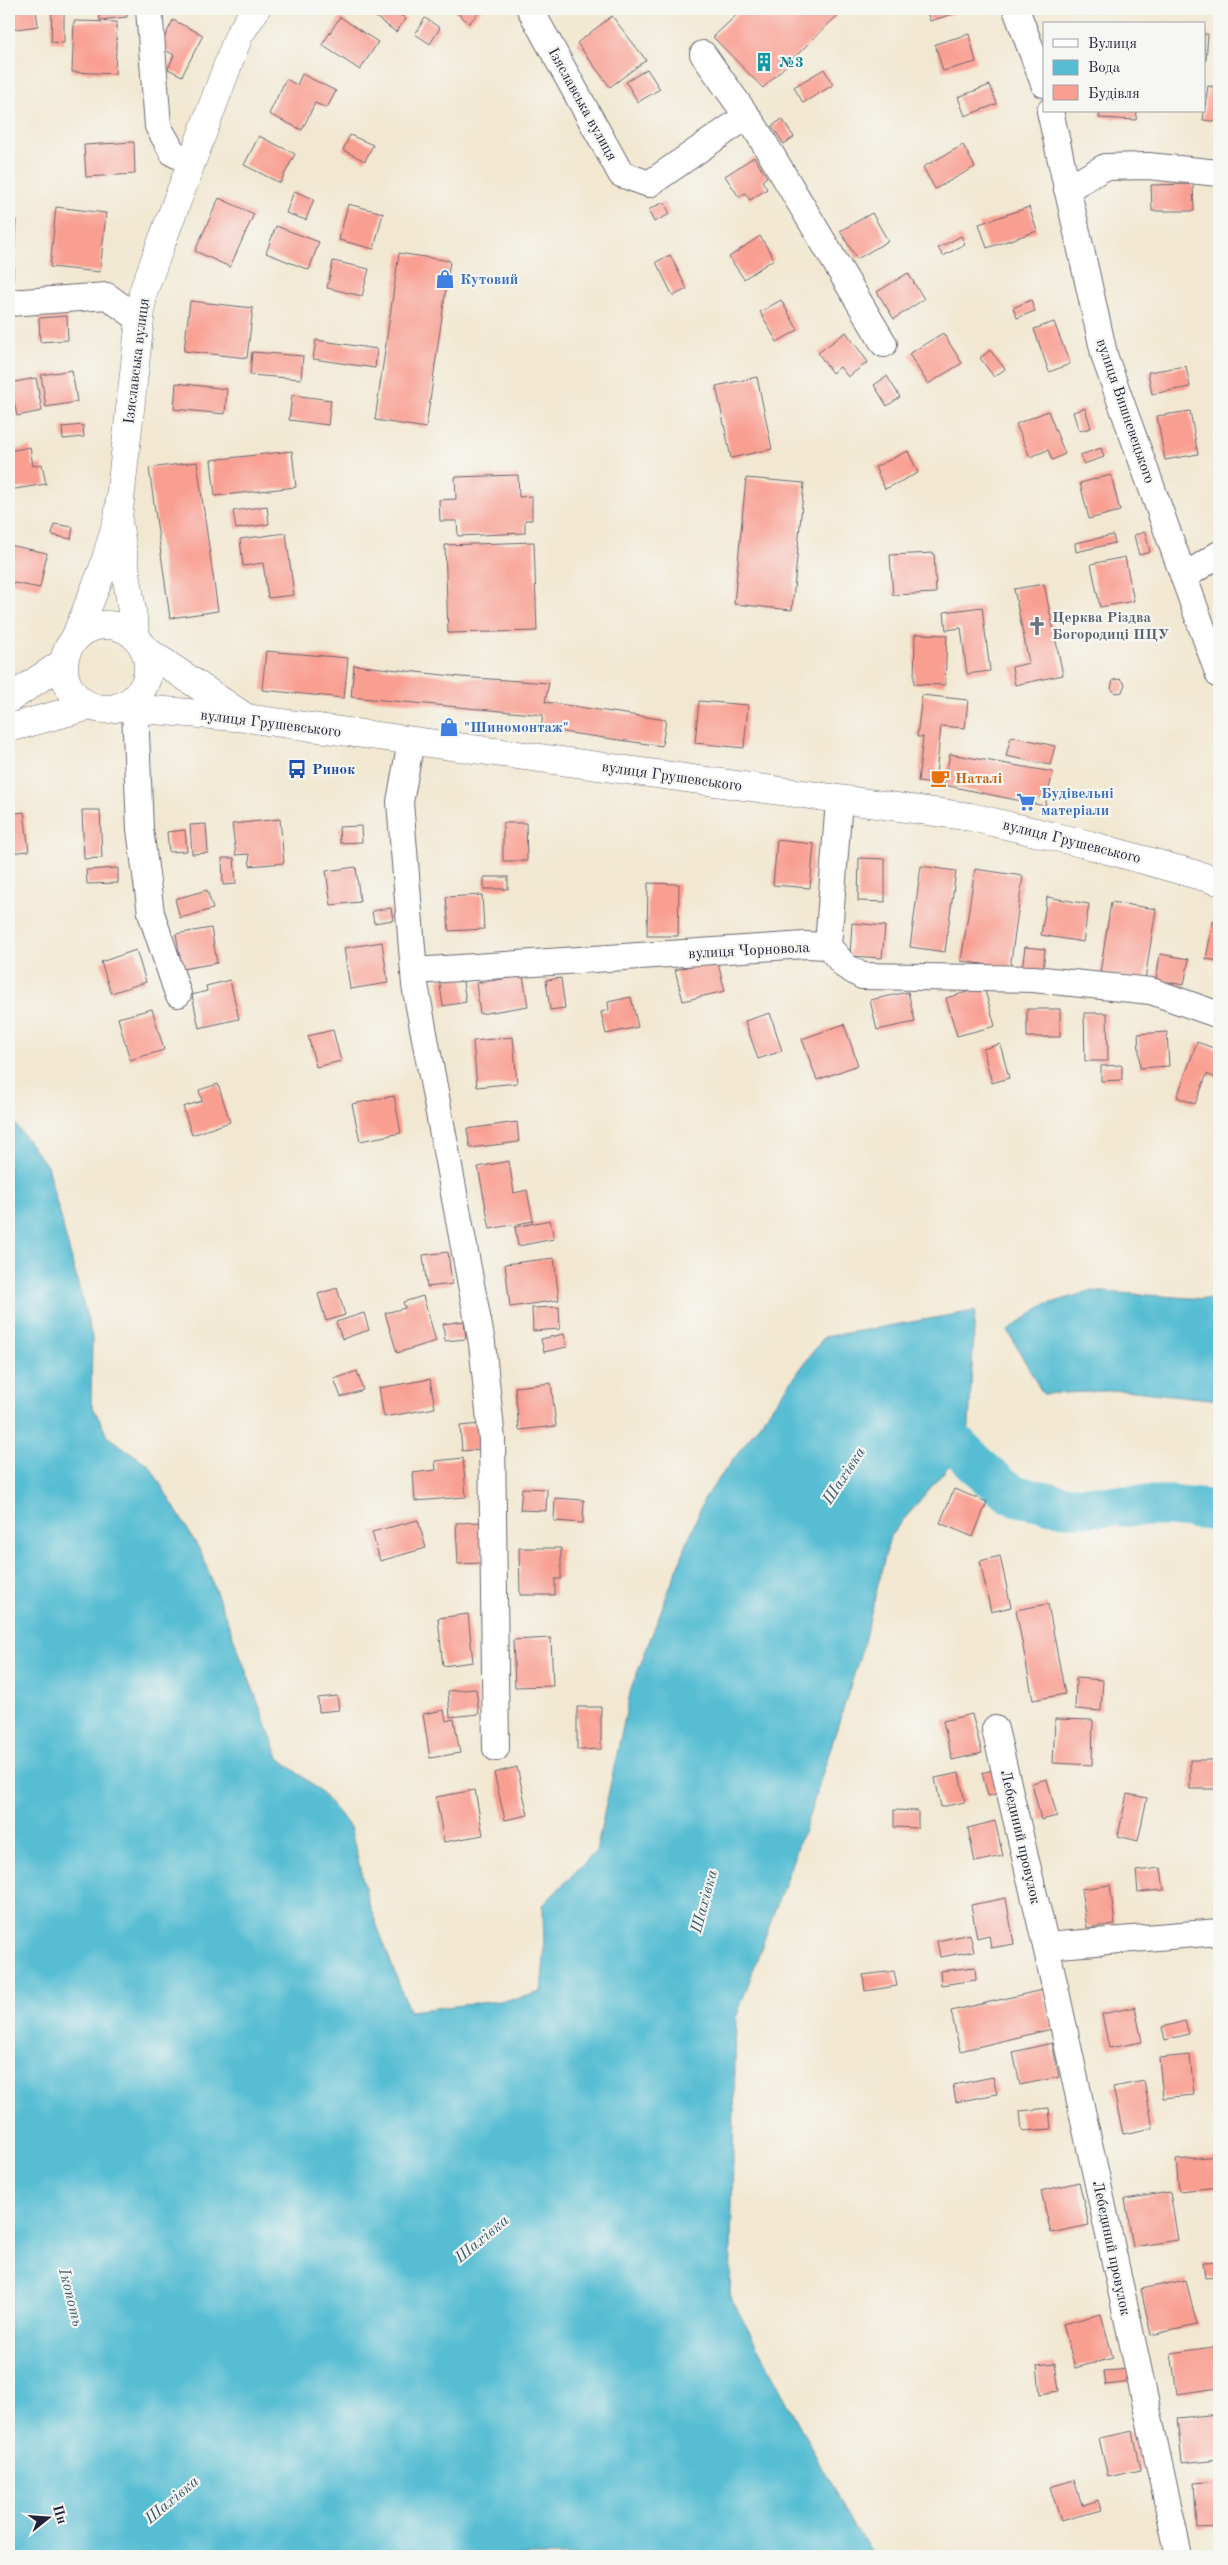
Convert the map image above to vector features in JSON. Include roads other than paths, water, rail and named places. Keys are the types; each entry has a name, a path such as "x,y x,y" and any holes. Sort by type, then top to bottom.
{"main road":[{"name":"Ізяславська вулиця","path":"69,650 103,569 118,518 143,292 239,35 256,9"},
{"path":"118,518 140,643 148,663 147,677 141,690 127,708"},
{"path":"9,699 69,650 86,629 99,625 119,627 246,718"},
{"path":"69,650 65,676 70,688 78,699 90,706"},
{"name":"вулиця Грушевського","path":"9,728 90,706 104,709 127,708 246,718 971,817 1090,845 1219,881"}],"street":[{"path":"149,9 158,126 172,152 192,162"},
{"name":"Ізяславська вулиця","path":"530,9 621,174 649,184 747,116"},
{"path":"1016,9 1043,81"},
{"path":"703,54 747,116 884,344"},
{"name":"вулиця Вишневецького","path":"1050,112 1105,358 1219,675"},
{"path":"1067,189 1105,167 1148,166 1219,172"},
{"path":"9,303 106,296 139,319"},
{"path":"1184,577 1219,554"},
{"path":"127,708 151,913 178,994"},
{"path":"410,741 400,802 414,971 482,1343 493,1478 496,1748"},
{"path":"828,946 839,800"},
{"name":"вулиця Чорновола","path":"414,971 805,945 828,946 845,966 862,976 1033,979 1142,990 1219,1016"},
{"name":"Лебединий провулок","path":"995,1729 1046,1946 1178,2551"},
{"path":"1046,1946 1219,1932"}],"water":[{"name":"Ікопоть","path":"9,1116 47,1166 92,1337 91,1403 108,1437 149,1465 201,1552 279,1758 319,1790 350,1827 369,1904 409,2011 517,1999 541,1992 544,1959 543,1905 596,1851 631,1689 704,1499 824,1337 975,1311 968,1443 890,1536 863,1646 811,1810 736,2018 730,2296 856,2531 874,2556 9,2556"},
{"path":"1090,1291 1219,1300 1219,1400 1124,1390 1043,1394 1008,1331 1042,1306"}],"waterway":[{"name":"Шахівка","path":"916,1427 938,1426 985,1473 1013,1495 1066,1506 1169,1506 1219,1511"}],"place":[{"name":"№3","path":"764,62"},
{"name":"Кутовий","path":"445,279"},
{"name":"Церква Різдва Богородиці ПЦУ","path":"1037,626"},
{"name":"\"Шиномонтаж\"","path":"449,727"},
{"name":"Ринок","path":"297,769"},
{"name":"Наталі","path":"940,778"},
{"name":"Будівельні матеріали","path":"1026,802"}]}
